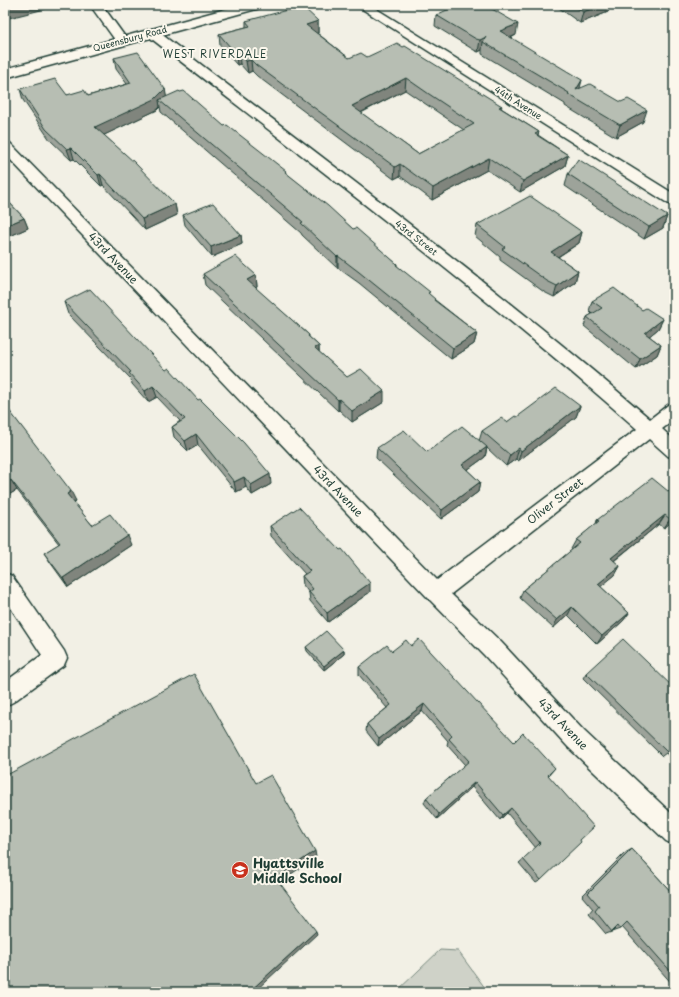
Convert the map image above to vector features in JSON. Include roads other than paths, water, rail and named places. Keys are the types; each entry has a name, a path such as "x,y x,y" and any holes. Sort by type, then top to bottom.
{"street":[{"path":"96,5 122,41"},
{"name":"Queensbury Road","path":"5,74 255,5"},
{"name":"44th Avenue","path":"362,5 674,201"},
{"name":"43rd Street","path":"152,33 466,276 583,371 674,451"},
{"name":"43rd Avenue","path":"5,146 436,593 493,649 576,739 674,833"},
{"name":"Oliver Street","path":"436,593 674,410"},
{"path":"5,582 56,658 5,695"}],"place":[{"name":"Hyattsville Middle School","path":"240,870"}],"district":[{"name":"WEST RIVERDALE","path":"215,54"}]}
